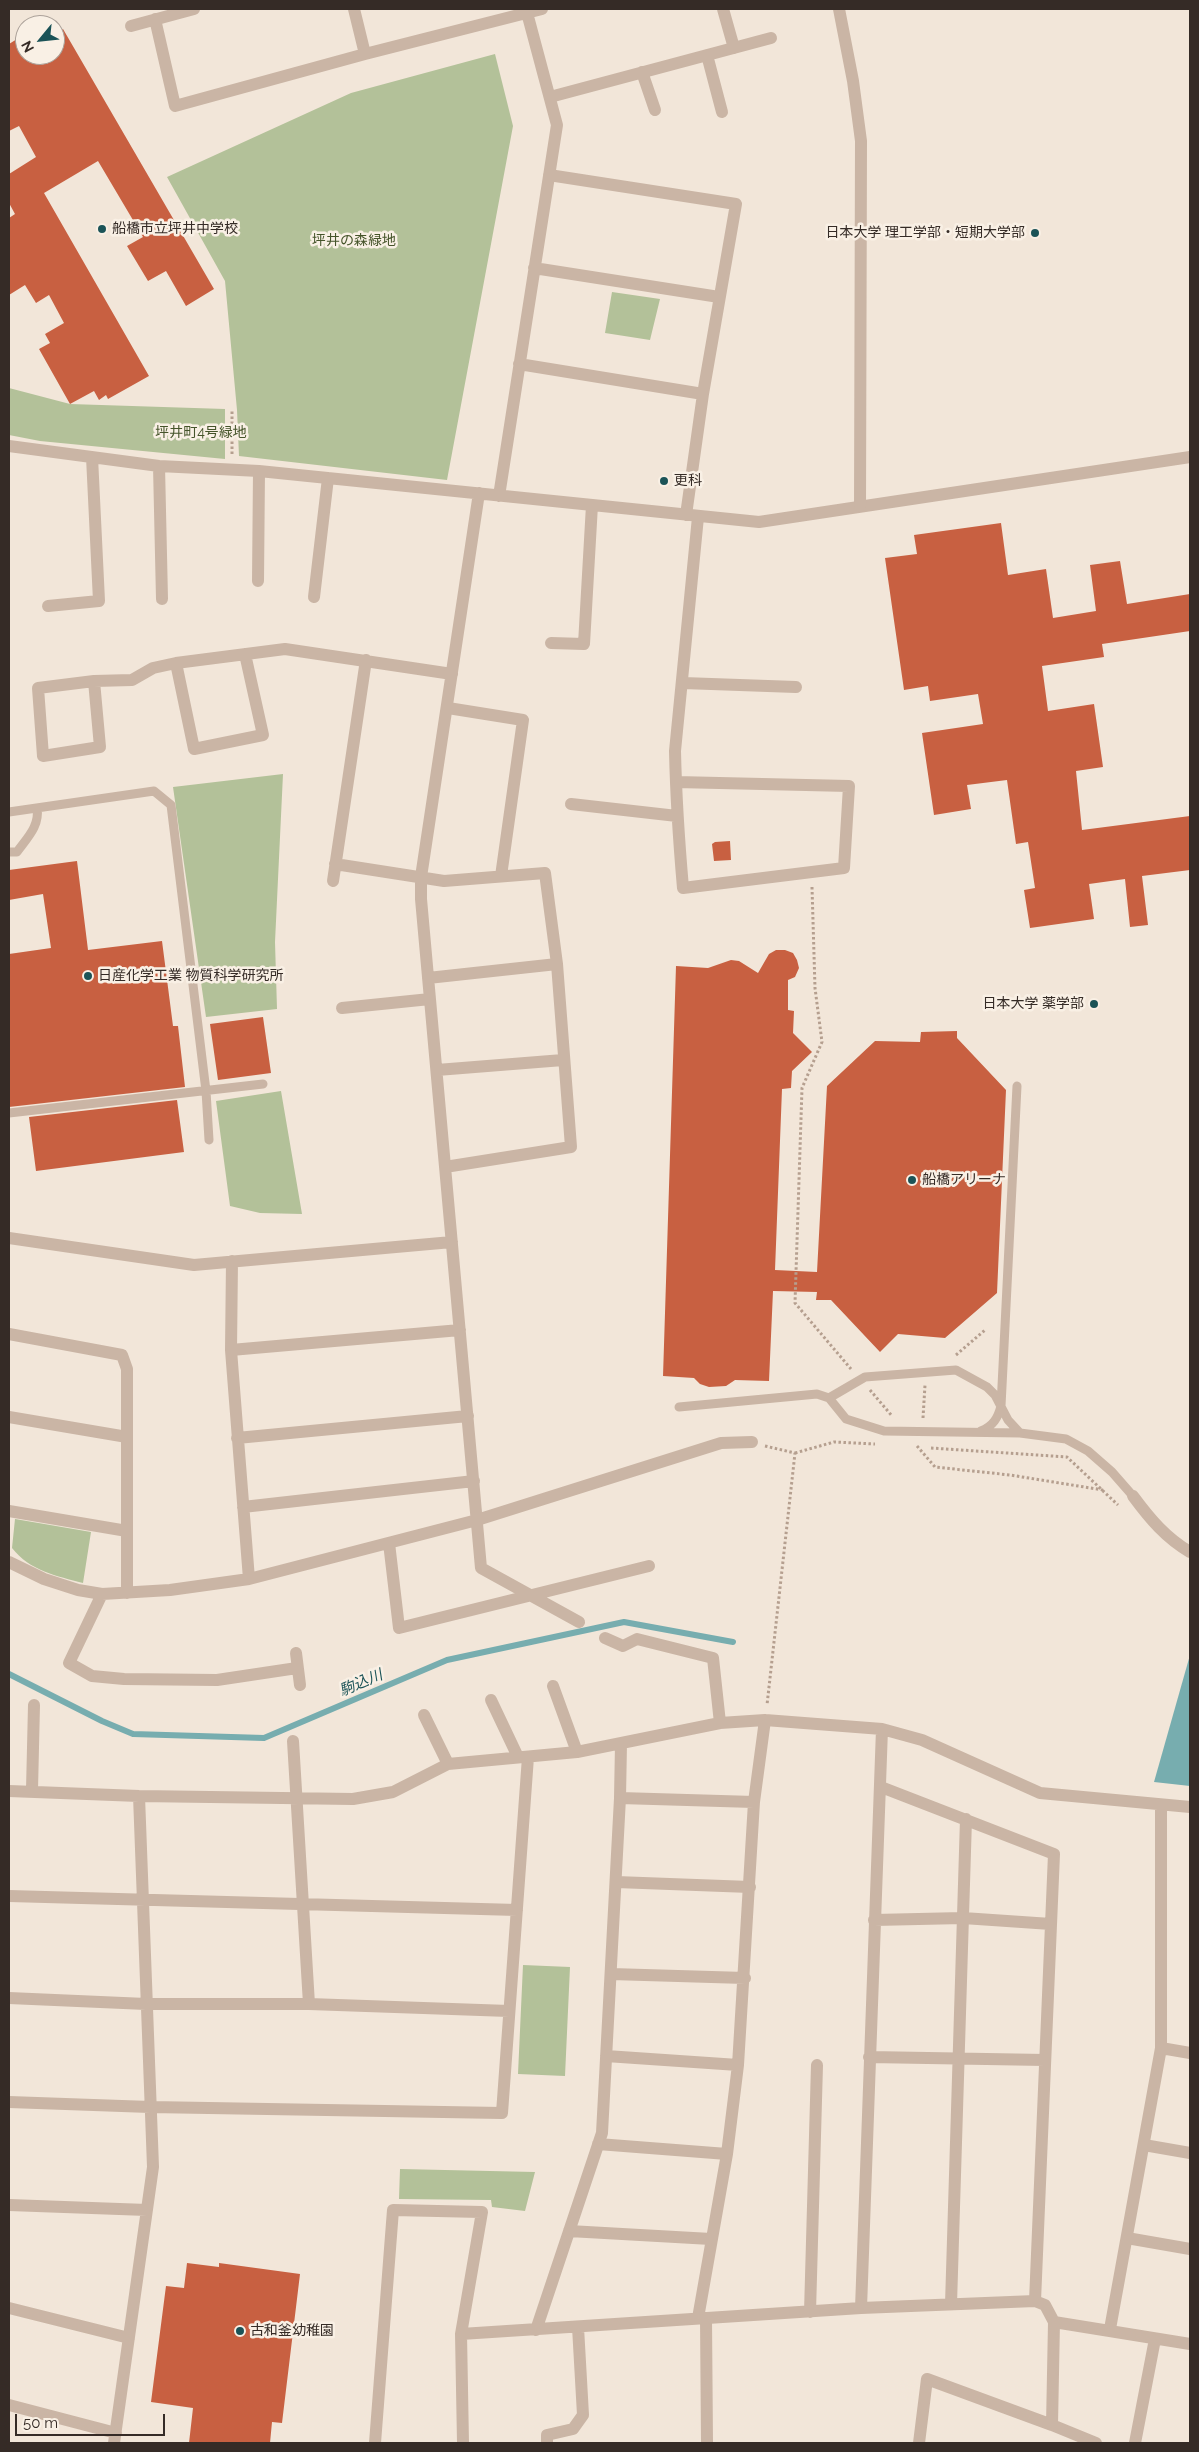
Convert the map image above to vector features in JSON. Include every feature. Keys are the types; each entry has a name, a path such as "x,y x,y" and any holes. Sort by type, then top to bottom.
{"street":[{"path":"131,26 194,9"},
{"path":"354,9 365,54"},
{"path":"154,19 175,106 526,11 542,9"},
{"path":"723,9 734,48"},
{"path":"839,9 854,81 861,141 860,506"},
{"path":"499,496 557,125 526,11"},
{"path":"550,97 771,38"},
{"path":"707,55 722,112"},
{"path":"642,72 655,110"},
{"path":"549,175 736,204 703,394 692,516 683,683 675,751 677,816 683,888 844,868 849,786 676,782"},
{"path":"534,268 719,297"},
{"path":"519,364 703,394"},
{"path":"9,446 159,466 259,471 758,522 1190,457"},
{"path":"48,606 99,600 92,457"},
{"path":"159,466 162,599"},
{"path":"258,581 259,471"},
{"path":"314,597 328,478"},
{"path":"479,493 448,708 421,876 428,978 481,1568 579,1622"},
{"path":"551,643 584,644 592,505"},
{"path":"94,681 100,747 43,756 38,688 94,681 132,680 153,668 176,663 285,649 452,674"},
{"path":"176,663 194,749 263,735 245,654"},
{"path":"333,881 366,660"},
{"path":"683,683 796,687"},
{"path":"448,708 523,720 501,876"},
{"path":"571,804 677,816"},
{"path":"335,864 444,881 545,873 557,964 571,1147 445,1166"},
{"path":"428,978 557,964"},
{"path":"342,1008 430,999"},
{"path":"437,1070 563,1060"},
{"path":"9,1238 194,1265 452,1242"},
{"path":"232,1261 231,1350 249,1578"},
{"path":"231,1350 460,1330"},
{"path":"9,1334 122,1355 127,1368 127,1593"},
{"path":"237,1438 468,1416"},
{"path":"9,1417 127,1437"},
{"path":"11,1567 70,1588 102,1594 170,1590 249,1578 477,1520 720,1443 752,1442"},
{"path":"243,1507 474,1481"},
{"path":"1133,1496 1156,1526 1173,1542 1190,1552"},
{"path":"9,1510 127,1531"},
{"path":"389,1543 400,1628 649,1566"},
{"path":"102,1594 69,1663 92,1676 124,1679 217,1680 298,1668"},
{"path":"606,1638 622,1646 637,1639 713,1658 720,1723"},
{"path":"296,1653 300,1685"},
{"path":"553,1686 577,1752"},
{"path":"9,2102 150,2107 502,2113 517,1910 523,1757 491,1700"},
{"path":"32,1790 34,1705"},
{"path":"424,1715 448,1764"},
{"path":"707,2443 702,2318 711,2239 727,2154 738,2065 745,1978 754,1802 765,1720"},
{"path":"9,1791 32,1790 139,1796 353,1799 393,1792 448,1764 577,1752 720,1723 765,1720 882,1728 922,1740 1040,1793 1190,1807"},
{"path":"862,2308 869,2057 882,1728"},
{"path":"293,1741 310,2004"},
{"path":"536,2330 602,2133 616,1882 621,1744"},
{"path":"881,1787 1054,1854 1035,2301"},
{"path":"9,2405 115,2438 153,2167 139,1796"},
{"path":"620,1798 754,1802"},
{"path":"1110,2330 1161,2048 1161,1805"},
{"path":"951,2304 966,1819"},
{"path":"616,1882 750,1887"},
{"path":"9,1896 517,1910"},
{"path":"874,1920 963,1918 1051,1924"},
{"path":"611,1974 745,1978"},
{"path":"9,1998 146,2004 310,2004 509,2011"},
{"path":"1161,2048 1190,2053"},
{"path":"606,2056 738,2065"},
{"path":"869,2057 1045,2060"},
{"path":"810,2312 816,2065"},
{"path":"598,2144 727,2154"},
{"path":"1144,2145 1190,2152"},
{"path":"9,2205 147,2210"},
{"path":"375,2443 393,2210 482,2212 462,2334 462,2443"},
{"path":"569,2231 711,2239"},
{"path":"1127,2238 1190,2249"},
{"path":"462,2334 862,2308 1035,2301 1045,2305 1050,2311 1054,2322 1052,2425"},
{"path":"9,2308 129,2338"},
{"path":"1054,2322 1190,2344"},
{"path":"547,2443 547,2435 573,2429 583,2415 578,2327"},
{"path":"1135,2443 1155,2339"},
{"path":"918,2443 927,2379 1096,2443"}],"lane":[{"path":"9,812 154,792 171,805 206,1092 209,1140"},
{"path":"9,852 16,852 31,834 39,817 38,808"},
{"path":"9,1113 263,1084"},
{"path":"977,1432 988,1428 996,1420 1001,1406 1017,1086"},
{"path":"830,1398 865,1377 956,1370 987,1387 996,1395 1008,1420 1020,1432"},
{"path":"679,1407 816,1394 830,1398 846,1419 884,1431 1020,1432 1066,1439 1088,1451 1112,1472 1133,1496"}],"path":[{"path":"232,410 232,461"},
{"path":"812,872 815,988 822,1042 802,1088 796,1303 855,1373"},
{"path":"923,1424 926,1378"},
{"path":"867,1387 897,1423"},
{"path":"752,1442 795,1453 834,1442 883,1445"},
{"path":"922,1442 922,1451"},
{"path":"1103,1490 1010,1475 935,1467 922,1451 914,1446 1067,1456 1119,1505"},
{"path":"765,1720 795,1453"}],"green space":[{"name":"坪井の森緑地","path":"495,54 513,126 447,480 239,456 237,410 225,281 167,177 351,93"},
{"path":"612,292 660,299 650,340 605,333"},
{"name":"坪井町4号緑地","path":"9,388 70,404 225,409 225,459 40,441 9,435"},
{"path":"283,774 275,942 277,1009 206,1017 173,787"},
{"path":"281,1091 302,1214 260,1213 230,1206 216,1101"},
{"path":"15,1519 91,1532 83,1583 45,1571 19,1556 12,1548"},
{"path":"523,1965 570,1967 565,2076 518,2074"},
{"path":"400,2169 535,2172 525,2211 492,2207 491,2200 399,2199"}],"water":[{"path":"1190,1655 1190,1786 1154,1782"}],"building":[{"path":"65,32 214,289 186,306 166,271 148,281 127,246 143,237 98,161 44,193 149,376 108,399 106,395 99,400 94,391 70,404 39,349 50,343 45,334 64,323 49,295 36,303 25,285 9,295 9,218 15,214 9,203 9,174 36,157 19,126 9,131 9,44 15,40 15,65 65,65"},
{"path":"1001,523 1008,575 1046,569 1053,618 1096,611 1090,565 1120,561 1127,604 1190,594 1190,631 1102,644 1104,657 1042,666 1048,711 1094,704 1103,767 1076,771 1082,830 1190,816 1190,870 1142,876 1148,925 1130,927 1125,879 1089,884 1094,919 1030,928 1024,890 1035,888 1028,842 1016,844 1007,780 967,785 971,809 934,815 922,733 983,724 978,694 930,701 928,686 904,690 885,558 917,554 914,535"},
{"path":"730,841 731,860 714,861 712,844"},
{"name":"日産化学工業 物質科学研究所","path":"77,861 88,950 162,941 173,1026 178,1026 185,1087 9,1107 9,954 51,948 43,894 9,900 9,870"},
{"name":"船橋アリーナ","path":"776,950 785,950 793,953 797,960 799,968 795,977 788,980 788,1010 794,1011 793,1033 812,1052 792,1071 791,1088 782,1089 775,1270 817,1272 827,1086 875,1041 920,1042 921,1032 957,1031 957,1038 1006,1090 997,1293 945,1338 898,1334 880,1352 831,1300 816,1300 817,1292 773,1291 769,1381 735,1380 726,1386 709,1387 700,1384 694,1378 663,1376 676,966 708,968 731,960 739,961 758,973 769,954"},
{"path":"263,1017 271,1073 218,1080 210,1024"},
{"path":"177,1100 184,1152 36,1171 29,1117"},
{"path":"187,2263 219,2267 219,2263 300,2274 282,2423 272,2422 270,2443 189,2443 193,2408 151,2402 166,2286 184,2288"}],"waterway":[{"name":"駒込川","path":"9,1674 102,1721 133,1734 264,1738 447,1660 624,1622 733,1642"}],"place":[{"name":"船橋市立坪井中学校","path":"102,229"},
{"name":"日本大学 理工学部・短期大学部","path":"1035,233"},
{"name":"更科","path":"664,481"},
{"name":"日産化学工業 物質科学研究所","path":"88,976"},
{"name":"日本大学 薬学部","path":"1094,1004"},
{"name":"船橋アリーナ","path":"912,1180"},
{"name":"古和釜幼稚園","path":"240,2331"}]}
